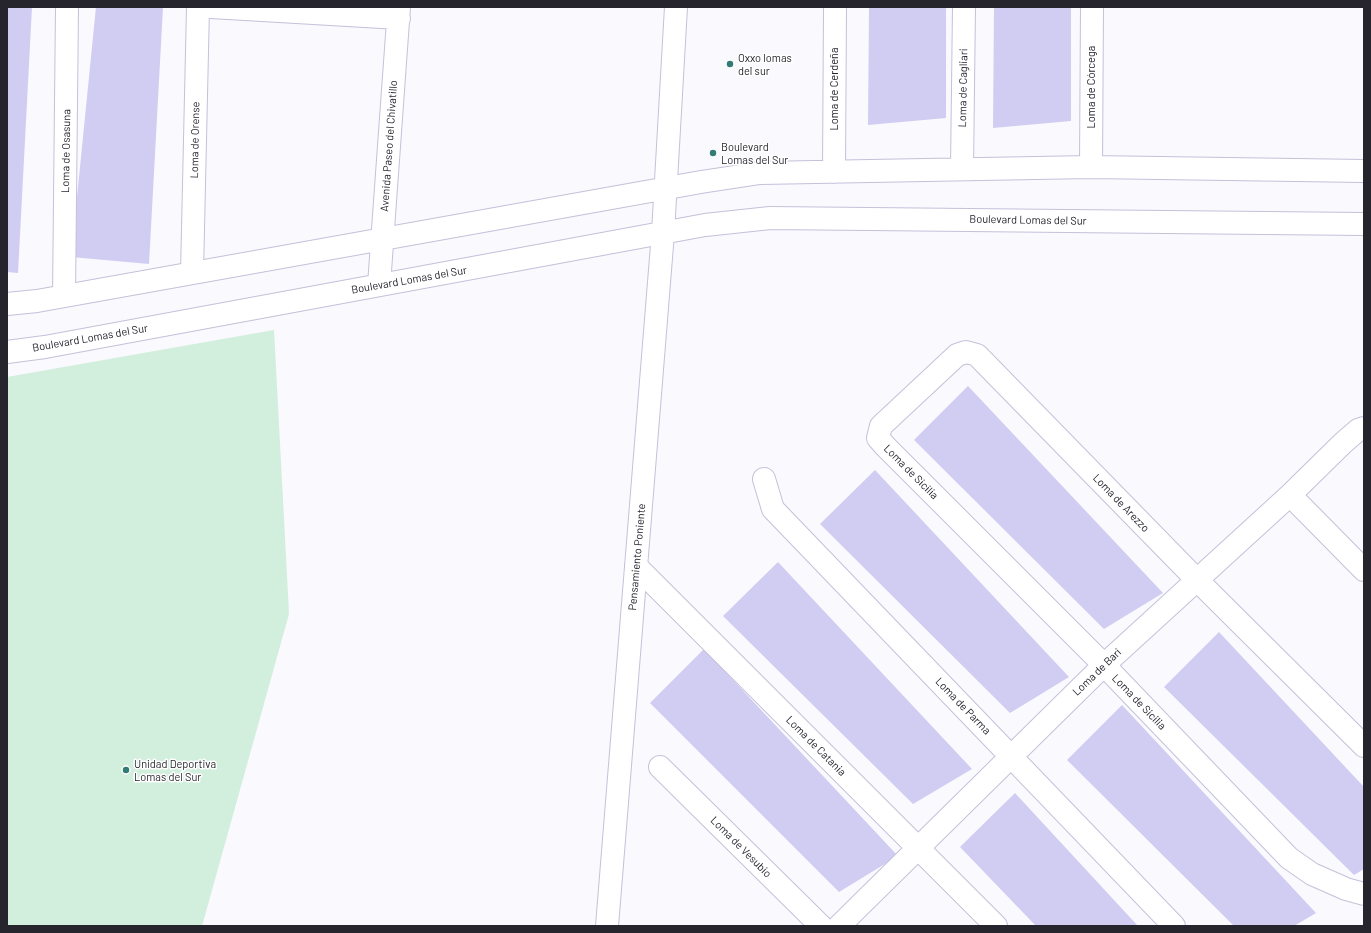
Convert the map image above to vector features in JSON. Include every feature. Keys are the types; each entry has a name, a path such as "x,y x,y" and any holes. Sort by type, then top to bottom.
{"street":[{"name":"Loma de Osasuna","path":"64,296 67,7"},
{"name":"Loma de Orense","path":"192,273 198,7"},
{"path":"212,7 399,12"},
{"path":"666,188 676,7"},
{"name":"Loma de Cerdeña","path":"834,7 834,172"},
{"name":"Loma de Cagliari","path":"962,169 964,7"},
{"name":"Loma de Córcega","path":"1091,167 1092,7"},
{"name":"Avenida Paseo del Chivatillo","path":"380,285 399,12"},
{"path":"7,304 64,296 666,188 760,173 1091,167 1364,171"},
{"name":"Pensamiento Poniente","path":"608,926 666,188"},
{"name":"Boulevard Lomas del Sur","path":"7,352 45,347 663,233 770,218 1364,224"},
{"name":"Loma de Arezzo","path":"878,438 881,426 957,355 966,352 977,355 1196,579 1364,746"},
{"name":"Loma de Bari","path":"839,926 1104,665 1196,579 1290,495 1343,443 1358,430 1364,428"},
{"name":"Loma de Sicilia","path":"878,438 1104,665 1289,858 1312,874 1346,889 1364,894"},
{"name":"Loma de Parma","path":"764,480 774,509 1174,926"},
{"path":"1290,495 1364,570"},
{"name":"Loma de Catania","path":"636,566 919,847 996,926"},
{"name":"Loma de Vesubio","path":"660,767 821,926"}],"green space":[{"name":"Unidad Deportiva Lomas del Sur","path":"274,330 289,614 202,926 7,926 7,377"}],"building":[{"path":"7,7 32,7 18,273 7,272"},
{"path":"96,7 163,7 149,264 71,257"},
{"path":"869,7 946,7 946,118 868,125"},
{"path":"994,7 1071,7 1071,121 993,128"},
{"path":"968,386 1163,593 1104,629 914,440"},
{"path":"875,470 1069,677 1010,713 820,524"},
{"path":"778,562 972,769 913,804 723,616"},
{"path":"1219,632 1364,787 1364,869 1354,875 1164,687"},
{"path":"704,649 898,856 839,892 650,703"},
{"path":"1122,705 1316,913 1294,926 1234,926 1067,760"},
{"path":"1015,793 1138,926 1036,926 960,847"}],"place":[{"name":"Oxxo lomas del sur","path":"730,64"},
{"name":"Boulevard Lomas del Sur","path":"713,153"},
{"name":"Unidad Deportiva Lomas del Sur","path":"126,770"}]}
